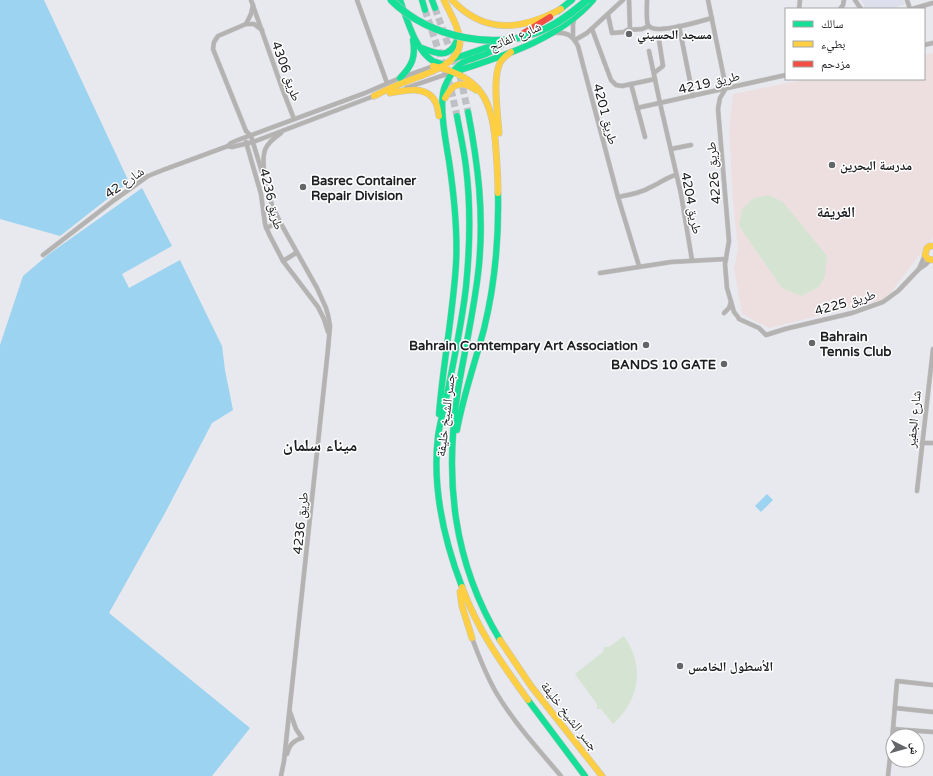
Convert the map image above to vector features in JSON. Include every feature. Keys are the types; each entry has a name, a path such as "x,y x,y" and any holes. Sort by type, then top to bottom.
{"main road":[{"path":"391,0 406,14 433,28 467,39 492,41 518,38 539,32 556,24 572,13 586,0"},
{"path":"400,0 417,43 431,60 440,65 459,69"},
{"path":"422,0 425,10"},
{"path":"432,0 435,8"},
{"path":"444,0 459,33 460,48 454,58"},
{"path":"452,0 472,16 492,24 513,26 533,22 561,9"},
{"name":"شارع الفاتح","path":"374,96 454,58 506,41 532,29 548,19 572,0"},
{"name":"شارع الفاتح","path":"459,69 533,43 552,33 574,18 593,0"},
{"path":"400,78 411,64 415,53 410,26"},
{"path":"420,47 434,53 448,53 454,47 459,33"},
{"path":"438,436 439,412 456,264 453,192 445,136 442,98 444,89 450,77 465,62 498,48 506,41"},
{"path":"497,161 499,144 497,93 498,72 502,60 511,52"},
{"path":"451,455 456,443 460,413 491,296 497,252 499,216 497,161 494,129 489,107 478,88 471,81 461,75 459,69"},
{"path":"443,110 445,97 454,85 468,85 484,96"},
{"path":"390,93 415,89 428,93 436,102 445,136"},
{"name":"جسر الشيخ خليفة","path":"468,112 477,165 481,223 478,278 455,409 451,455 453,495 460,544 479,600 491,626 515,664 602,776"},
{"name":"جسر الشيخ خليفة","path":"457,116 466,168 469,255 460,327 438,436 439,496 448,548 470,610 494,652 508,673 586,776"},
{"path":"932,260 927,258 925,254 927,248 933,246"},
{"path":"459,580 462,606 472,638"}],"street":[{"name":"طريق 4306","path":"251,0 294,119"},
{"path":"357,0 388,83"},
{"path":"552,33 565,33 574,38 587,34 623,0"},
{"path":"629,0 630,30"},
{"path":"647,0 649,26 654,29 659,30 712,18"},
{"path":"708,0 726,88"},
{"path":"915,8 933,4"},
{"path":"252,142 251,136 246,131 213,49 214,42 218,36 246,24 251,14 253,5"},
{"path":"608,15 612,33 642,29 649,26"},
{"name":"طريق 4201","path":"574,18 574,38 582,62 618,198"},
{"name":"طريق 4306","path":"246,24 254,24 262,30"},
{"path":"679,26 693,96"},
{"path":"592,29 613,83 619,86 655,79"},
{"path":"654,73 663,66 660,40"},
{"name":"طريق 4204","path":"649,51 685,217 692,260"},
{"name":"شارع 42","path":"43,255 113,201 155,172 228,146 231,143 365,93 400,78 440,65"},
{"name":"شارع الفاتح","path":"436,77 459,69"},
{"name":"طريق 4219","path":"637,108 785,75"},
{"name":"شارع 42","path":"228,146 232,147 246,144 374,96 390,93 436,77"},
{"path":"631,84 645,137"},
{"name":"طريق 4226","path":"726,88 720,98 718,109 729,241 725,264 726,281 734,312 740,319 759,328 766,335"},
{"path":"340,102 342,108"},
{"path":"265,181 263,161 265,148 286,130"},
{"path":"246,131 246,144"},
{"name":"طريق 4236","path":"252,142 272,205 324,304 330,320 284,761"},
{"name":"طريق 4236","path":"246,144 261,194 266,228 283,261 318,307 324,319 329,338"},
{"path":"671,149 691,145"},
{"path":"639,266 618,198 641,192 676,174"},
{"path":"266,228 280,222"},
{"path":"283,261 296,253"},
{"name":"طريق 4225","path":"919,269 925,254"},
{"path":"600,273 639,266 692,260 726,259"},
{"name":"طريق 4225","path":"766,335 878,305 892,296 919,269 932,260"},
{"path":"724,313 729,308 731,300"},
{"name":"شارع الجفير","path":"917,492 933,349"},
{"path":"922,443 933,443"},
{"path":"472,638 481,662 497,694 516,723 561,776"},
{"path":"893,728 897,681 933,685"},
{"path":"895,708 933,712"},
{"name":"طريق 4236","path":"284,761 292,744 296,740 302,738 296,729 290,710"},
{"path":"281,776 284,761"}],"shaded area":[{"path":"861,0 903,0 905,4 894,8 865,8"},
{"name":"مدرسة البحرين","path":"933,53 933,237 886,299 769,328 742,314 734,269 738,249 733,202 729,128 733,94 802,80 925,80 925,55"}],"green space":[{"path":"769,195 783,202 827,256 825,276 819,287 801,296 782,288 739,226 742,209 754,198"},
{"path":"624,636 631,647 635,659 637,671 636,682 634,694 629,704 622,715 613,724 601,709 597,709 597,704 575,674 603,652 604,647 609,647"}],"water":[{"path":"0,0 44,0 129,182 60,236 0,219"},
{"path":"142,188 172,246 122,274 129,288 180,260 222,346 233,410 212,423 165,513 109,613 250,728 212,776 0,776 0,345 23,276 49,254"},
{"path":"767,494 773,500 761,512 755,506"}],"tunnel":[{"path":"435,8 461,80 468,112"},
{"path":"425,10 450,85 457,116"}],"traffic: fast":[{"path":"391,0 407,13 425,24 444,32 465,38 486,40 507,40 528,36 563,19 587,0"},
{"path":"400,0 412,34 421,50 433,61 442,64"},
{"path":"422,0 425,10"},
{"path":"432,0 435,8"},
{"path":"558,11 572,0"},
{"path":"454,72 510,53 547,36 579,14 593,0"},
{"path":"400,78 408,69 412,61 414,51 413,40"},
{"path":"422,48 438,53 447,52 451,50 457,40"},
{"path":"453,59 505,41"},
{"path":"439,414 453,302 456,264 456,225 451,174 443,123 443,93 445,86 459,65 467,60 493,51 506,41"},
{"path":"468,112 475,150 481,226 479,265 475,296 458,390 454,423 452,456 453,488 456,519 462,550 484,611 500,640"},
{"path":"457,116 468,182 468,257 466,287 460,328 438,436 437,474 438,494 445,532 462,587"},
{"path":"457,430 484,329 494,278 498,227 498,193"},
{"path":"528,700 585,776"}],"traffic: slow":[{"path":"374,96 440,68 448,63 454,56 459,49 460,40 456,24 444,0"},
{"path":"452,0 477,19 491,24 504,26 518,25 532,21 561,9"},
{"path":"499,133 496,78 500,63 511,52"},
{"path":"433,66 464,77 482,94 488,105 494,133 498,193"},
{"path":"445,98 451,89 458,85 466,85 476,90"},
{"path":"390,93 409,90 428,93 436,103 439,116"},
{"path":"933,246 927,248 925,255 928,259 933,260"},
{"path":"462,587 483,632 500,660 528,700"},
{"path":"460,592 462,606 472,638"},
{"path":"500,640 531,686 602,776"}],"traffic: jam":[{"path":"522,34 550,17"}],"place":[{"name":"مسجد الحسيني","path":"629,34"},
{"name":"مدرسة البحرين","path":"832,165"},
{"name":"Basrec Container Repair Division","path":"303,187"},
{"name":"Bahrain Tennis Club","path":"812,343"},
{"name":"Bahrain Comtempary Art Association","path":"646,345"},
{"name":"BANDS 10 GATE","path":"724,364"},
{"name":"الأسطول الخامس","path":"680,666"}],"district":[{"name":"الغريفة","path":"836,212"},
{"name":"ميناء سلمان","path":"320,445"}]}
